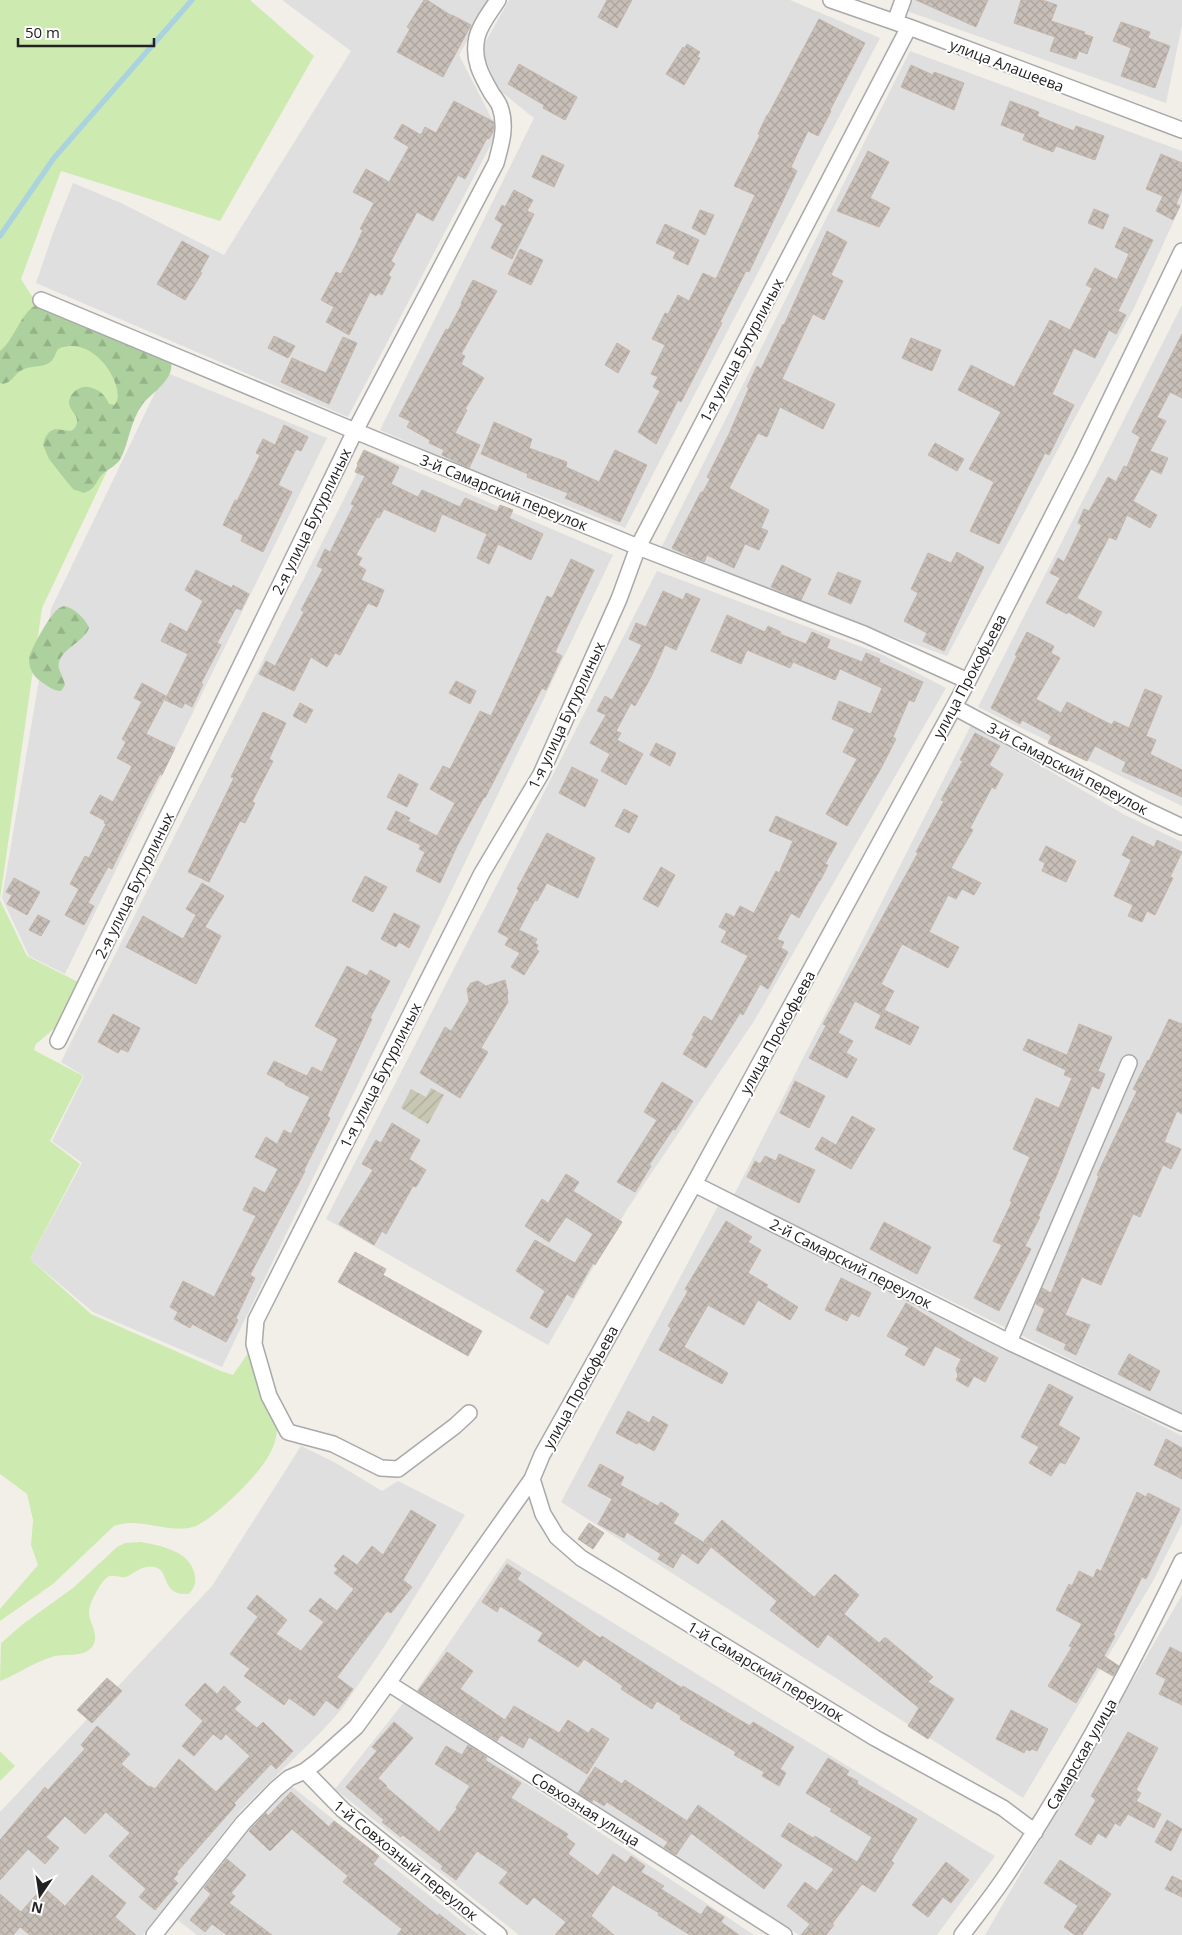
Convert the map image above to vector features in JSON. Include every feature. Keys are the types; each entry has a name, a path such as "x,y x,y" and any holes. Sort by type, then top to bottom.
{"street":[{"name":"2-я улица Бутурлиных","path":"58,1042 355,431 496,164 504,126 500,106 479,69 475,50 477,34 498,0"},
{"name":"улица Алашеева","path":"831,0 1182,130"},
{"name":"1-я улица Бутурлиных","path":"469,1413 455,1426 398,1469 382,1468 332,1444 288,1432 269,1396 254,1344 256,1320 482,873 540,774 619,599 638,547 902,25 903,0"},
{"name":"улица Прокофьева","path":"304,1771 356,1727 532,1479 542,1455 694,1184 968,681 1082,458 1182,250"},
{"name":"3-й Самарский переулок","path":"41,300 638,547 864,634 968,681"},
{"name":"3-й Самарский переулок","path":"954,707 1146,810 1182,827"},
{"path":"1009,1342 1129,1063"},
{"name":"2-й Самарский переулок","path":"694,1184 1009,1342 1182,1423"},
{"name":"1-й Самарский переулок","path":"532,1479 542,1514 557,1537 581,1558 875,1738 1003,1808 1035,1832"},
{"name":"Самарская улица","path":"962,1935 1035,1832 1114,1697 1182,1561"},
{"name":"Совхозная улица","path":"388,1683 784,1935"},
{"path":"164,1932 244,1823 276,1789 289,1778 304,1771"},
{"name":"1-й Совхозный переулок","path":"304,1771 343,1810 499,1935"}],"shaded area":[{"path":"282,0 490,0 459,55 498,131 348,417 36,283 73,183 121,203 224,255 351,51"},
{"path":"509,0 790,0 880,38 625,528 460,465 380,430 534,118 499,90 481,50"},
{"path":"909,0 1182,0 1182,25 1166,103 904,10"},
{"path":"910,51 1182,151 1182,203 1134,308 947,656 772,593 661,548"},
{"path":"1182,305 1182,806 978,707"},
{"path":"165,372 327,438 65,974 29,956 2,898 51,609"},
{"path":"368,451 613,555 222,1367 93,1312 30,1259 82,1163 52,1141 84,1076 61,1062"},
{"path":"657,571 881,654 946,688 754,1021 626,1211 548,1345 326,1219"},
{"path":"971,725 1125,815 1182,842 1182,1414 734,1195"},
{"path":"431,1088 444,1095 428,1124 401,1108 411,1089 426,1097"},
{"path":"719,1204 1182,1436 1182,1524 1153,1581 1023,1798 561,1502"},
{"path":"301,1446 334,1462 382,1491 398,1481 465,1515 384,1647 341,1710 241,1810 143,1935 0,1935 0,1812 212,1586"},
{"path":"507,1558 995,1856 937,1935 799,1935 416,1691"},
{"path":"1182,1595 1182,1935 985,1935"},
{"path":"404,1702 754,1935 519,1935 335,1789"},
{"path":"290,1785 479,1935 197,1935 175,1918 243,1831"}],"green space":[{"path":"0,0 250,0 314,56 220,221 61,171 21,279 40,309 156,368 42,608 0,899"},
{"path":"36,305 171,361 170,374 162,385 146,400 138,412 120,460 101,476 92,489 84,493 73,489 49,459 43,445 45,438 49,432 55,429 71,431 76,427 77,419 70,407 69,400 77,389 90,387 95,389 104,395 109,404 114,405 118,399 117,389 106,366 97,356 85,349 72,346 58,349 49,363 43,366 25,368 9,382 0,383 0,351 10,340 25,315"},
{"path":"65,606 79,614 89,628 82,638 61,657 59,669 65,685 61,691 37,679 31,670 29,660 45,625 58,609"},
{"path":"0,900 27,956 80,983 63,1021 36,1044 34,1050 83,1076 50,1141 80,1164 30,1259 91,1314 221,1371 233,1375 248,1353 277,1428 273,1447 259,1470 232,1499 210,1517 193,1527 183,1529 133,1523 114,1526 53,1584 0,1621 0,1609 38,1565 31,1545 33,1520 27,1494 0,1474"},
{"path":"141,1542 158,1545 174,1551 188,1561 195,1576 194,1586 189,1594 172,1590 163,1574 155,1567 144,1568 126,1577 110,1576 103,1581 90,1607 89,1615 95,1633 92,1647 84,1653 45,1659 0,1681 1,1643 23,1624 73,1588 117,1547 125,1543"},
{"path":"0,1751 15,1766 0,1781"}],"building":[{"path":"424,0 471,25 443,77 397,52 410,29 407,27"},
{"path":"607,0 632,0 617,28 598,17"},
{"path":"916,0 988,0 976,27"},
{"path":"1021,0 1042,0 1057,5 1051,21 1085,32 1084,34 1093,37 1087,54 1079,51 1076,59 1050,51 1055,37 1014,23"},
{"path":"819,19 865,43 818,136 808,131 791,167 797,171 749,272 746,271 720,322 722,323 681,402 678,400 656,444 638,432 660,391 653,387 658,377 651,374 665,345 652,339 665,313 668,314 678,295 689,301 703,273 716,279 755,195 734,186 760,135 758,134 767,115"},
{"path":"1121,22 1150,32 1148,38 1170,46 1155,88 1121,76 1131,48 1113,41"},
{"path":"687,44 700,52 697,57 700,58 684,85 666,74 683,47 684,49"},
{"path":"519,64 577,97 565,120 543,108 544,105 508,84"},
{"path":"911,65 933,75 934,72 964,83 954,110 901,87"},
{"path":"454,101 494,122 493,132 489,139 487,138 465,179 458,175 433,221 417,212 391,261 395,264 388,275 391,277 382,295 378,293 376,296 370,292 349,335 326,322 334,307 321,300 336,272 341,274 363,230 360,229 374,203 353,192 366,169 389,182 409,147 394,138 402,124 421,135 425,127 436,133"},
{"path":"1010,101 1039,112 1037,116 1074,131 1076,126 1104,136 1095,160 1056,146 1053,152 1023,140 1025,134 1001,125"},
{"path":"868,151 889,162 870,198 890,208 879,227 837,211"},
{"path":"1161,154 1182,163 1182,190 1176,204 1180,206 1173,220 1156,211 1163,196 1146,189"},
{"path":"542,155 564,165 554,187 532,177"},
{"path":"514,190 533,200 527,211 534,214 512,259 491,248 503,224 495,219 502,205 505,207"},
{"path":"1094,209 1109,215 1103,229 1088,223"},
{"path":"700,210 714,215 705,235 692,228"},
{"path":"665,224 699,240 688,265 673,258 676,252 656,243"},
{"path":"1124,227 1153,240 1118,311 1126,315 1116,334 1109,330 1095,358 1074,348 1052,394 1074,405 1049,455 1045,453 999,544 970,531 994,482 969,469 1001,412 958,390 971,365 1014,387 1050,320 1070,330 1092,288 1086,285 1095,268 1117,280 1129,254 1115,247"},
{"path":"827,231 847,242 831,275 843,281 824,320 813,314 782,379 835,404 823,429 780,407 767,437 758,433 729,488 769,510 761,528 768,531 759,550 745,544 734,568 707,555 704,562 672,548 701,492 703,492 710,479 707,477 729,434 749,388 747,387 757,366 761,369 784,325"},
{"path":"182,241 209,256 200,272 202,273 185,300 157,284"},
{"path":"520,249 543,260 531,285 508,274"},
{"path":"473,280 497,291 461,354 465,356 461,364 484,378 465,409 467,410 455,433 480,445 469,468 442,455 444,450 429,443 430,440 407,427 410,421 399,416 446,329 448,330"},
{"path":"1182,334 1182,398 1170,392 1157,417 1166,421 1150,451 1168,458 1161,474 1151,469 1133,501 1157,515 1150,528 1127,515 1116,540 1109,537 1077,598 1102,612 1094,627 1068,612 1067,614 1046,603 1060,578 1050,573 1058,558 1064,562 1082,525 1078,523 1084,509 1089,511 1108,477 1116,482 1124,466 1127,467 1140,437 1132,432"},
{"path":"274,336 295,346 288,358 268,348"},
{"path":"343,337 357,343 329,404 281,382 292,358 326,373"},
{"path":"911,338 941,350 932,371 902,358"},
{"path":"617,343 630,351 618,373 605,365"},
{"path":"494,422 532,439 529,448 567,462 566,467 599,482 615,450 647,465 620,522 565,498 568,493 527,477 528,474 481,454"},
{"path":"284,425 308,437 301,451 296,449 278,485 292,492 263,552 241,541 243,535 223,525 260,455 256,453 263,439 275,445"},
{"path":"935,443 964,459 957,471 928,455"},
{"path":"364,450 399,467 391,484 418,497 422,490 460,507 465,498 497,512 500,505 513,510 509,518 543,534 531,560 498,544 489,564 477,558 487,534 442,514 435,532 384,509 379,518 377,517 356,555 362,558 358,565 366,570 361,580 384,590 377,607 368,603 340,655 335,653 327,667 311,657 294,691 259,674 266,661 275,666 304,612 301,610 323,569 317,566 325,549 330,552 354,505 351,504 365,476 355,472"},
{"path":"957,552 984,567 944,651 923,641 927,633 904,621 918,593 911,589 928,553 951,563"},
{"path":"571,559 594,570 555,652 562,656 546,690 542,688 485,798 457,846 440,883 416,871 425,852 419,849 421,845 387,829 396,811 410,818 408,821 437,836 455,803 430,789 443,766 450,769 480,711 491,716 547,596 552,598"},
{"path":"782,565 811,579 801,600 771,587"},
{"path":"196,570 232,588 233,585 249,594 241,610 236,608 217,643 221,645 201,683 203,684 192,707 185,703 182,708 165,700 188,654 161,641 170,623 187,632 203,601 185,590"},
{"path":"838,572 861,581 851,604 828,594"},
{"path":"663,591 683,600 686,593 700,599 676,650 665,645 651,677 635,706 631,703 616,731 621,733 617,740 643,754 626,785 601,771 610,754 590,743 606,715 597,711 605,696 612,700 642,645 629,639 636,623 646,627"},
{"path":"727,615 765,632 768,626 781,632 780,634 806,644 812,632 830,640 827,648 862,662 866,653 880,659 879,662 923,682 914,702 909,700 893,737 896,739 847,826 826,814 857,759 843,752 855,729 832,719 839,701 871,714 882,688 840,669 835,680 793,662 790,668 747,650 741,664 711,651"},
{"path":"1027,632 1054,646 1051,653 1060,658 1036,699 1061,713 1067,702 1112,725 1114,721 1129,728 1145,689 1162,696 1146,736 1156,740 1150,754 1182,770 1182,797 1122,771 1126,762 1095,746 1087,761 1048,743 1052,736 1022,720 1020,724 991,708"},
{"path":"456,681 476,691 470,704 449,693"},
{"path":"142,683 166,696 146,734 175,748 162,775 160,774 144,804 112,869 108,867 88,903 94,906 84,925 65,915 79,889 70,884 85,856 89,858 106,824 104,823 105,821 90,813 100,795 113,802 132,766 117,758 126,742 122,739 142,702 134,698"},
{"path":"300,703 313,710 306,723 293,716"},
{"path":"263,712 286,723 269,759 273,761 252,802 255,803 245,823 240,821 209,882 188,872 234,778 231,777"},
{"path":"975,733 1000,746 989,765 1003,774 995,789 992,787 970,828 973,830 951,868 981,883 974,895 962,889 956,899 948,895 929,932 959,947 948,968 902,944 881,984 894,991 884,1010 919,1027 910,1045 875,1028 883,1011 881,1015 855,1001 838,1033 853,1041 846,1053 857,1059 847,1078 809,1058 826,1026 823,1024 918,853 916,852 944,801 941,800 963,761 960,760"},
{"path":"656,743 676,753 670,766 650,755"},
{"path":"572,767 598,780 585,807 559,793"},
{"path":"399,774 418,784 407,807 387,797"},
{"path":"624,809 638,816 629,833 615,826"},
{"path":"776,816 837,843 825,864 828,865 820,881 799,918 791,913 777,939 784,942 781,948 788,952 768,989 760,984 743,1015 740,1013 706,1068 683,1054 704,1016 712,1021 748,956 721,942 727,931 719,927 726,913 734,917 740,906 754,913 776,871 779,873 793,841 769,831"},
{"path":"547,833 595,858 578,898 547,883 537,901 535,900 519,930 537,939 535,943 538,945 536,949 539,951 524,975 511,967 520,953 505,945 509,938 498,932 519,890 517,889"},
{"path":"1132,836 1154,847 1157,840 1182,852 1170,877 1173,878 1155,915 1147,911 1142,922 1128,916 1133,905 1114,896 1131,860 1122,855"},
{"path":"1046,846 1076,861 1066,882 1042,871 1045,863 1039,860"},
{"path":"661,867 675,875 658,907 643,899"},
{"path":"365,876 387,887 373,912 352,901"},
{"path":"14,878 40,892 27,915 7,904 12,895 6,892"},
{"path":"202,883 224,896 205,927 221,936 196,984 126,947 143,916 183,939 196,915 186,909"},
{"path":"394,913 420,926 409,948 399,942 396,947 381,939"},
{"path":"38,915 50,921 41,936 29,930"},
{"path":"347,966 367,976 370,970 390,981 370,1018 372,1019 327,1116 330,1118 305,1171 250,1275 255,1278 236,1318 238,1320 226,1342 192,1324 190,1328 174,1319 178,1312 170,1307 183,1281 214,1297 256,1216 243,1210 254,1187 265,1193 278,1169 255,1157 266,1137 277,1144 284,1130 291,1134 310,1097 267,1074 274,1061 307,1076 312,1067 322,1072 338,1039 315,1026"},
{"path":"505,980 508,1002 481,1048 488,1052 460,1098 420,1073 445,1027 451,1031 469,1001 467,989 471,983 478,981 486,986"},
{"path":"113,1014 140,1028 128,1052 121,1049 118,1053 98,1042"},
{"path":"1169,1019 1182,1024 1182,1114 1177,1111 1164,1142 1181,1149 1171,1169 1163,1165 1140,1217 1133,1214 1101,1285 1082,1277 1065,1315 1090,1325 1076,1355 1064,1349 1066,1344 1036,1330 1045,1309 1036,1304 1042,1288 1051,1293 1099,1176 1097,1175 1137,1091 1133,1089"},
{"path":"1079,1024 1112,1037 1098,1071 1105,1074 1099,1089 1092,1086 1056,1177 1038,1216 1040,1217 1025,1246 1031,1249 999,1311 974,1298 1002,1245 993,1241 1012,1202 1010,1201 1030,1157 1013,1149 1036,1098 1059,1108 1072,1078 1064,1075 1066,1070 1023,1050 1028,1039 1067,1055"},
{"path":"795,1081 825,1096 809,1128 780,1113"},
{"path":"662,1082 693,1101 675,1130 673,1129 649,1165 651,1166 635,1192 617,1182 657,1120 644,1112"},
{"path":"852,1116 875,1129 851,1169 815,1149 822,1137 836,1145"},
{"path":"392,1123 420,1140 409,1159 426,1170 416,1187 413,1186 386,1234 382,1231 374,1245 339,1224 373,1170 362,1164 376,1140 381,1143"},
{"path":"779,1154 815,1170 799,1203 747,1177 755,1161 760,1164 765,1156 776,1161"},
{"path":"566,1174 579,1182 573,1191 622,1222 595,1265 593,1263 573,1298 567,1294 547,1328 530,1318 545,1291 516,1271 535,1240 575,1263 593,1234 566,1217 549,1242 525,1226 542,1199 548,1203"},
{"path":"726,1221 752,1237 748,1242 761,1250 748,1273 798,1307 790,1320 758,1300 744,1325 708,1305 684,1347 728,1373 722,1384 659,1350 671,1328 668,1326 688,1291 685,1289"},
{"path":"884,1222 931,1247 917,1274 870,1249"},
{"path":"355,1252 386,1269 383,1275 482,1331 468,1356 338,1282"},
{"path":"841,1278 871,1293 859,1317 851,1313 847,1321 825,1310"},
{"path":"906,1303 998,1358 985,1382 974,1376 968,1387 956,1380 958,1376 956,1369 961,1359 935,1346 924,1366 905,1355 909,1348 887,1336"},
{"path":"1129,1354 1160,1371 1150,1391 1118,1374"},
{"path":"1049,1384 1073,1397 1058,1425 1080,1438 1065,1464 1060,1462 1051,1476 1029,1463 1039,1447 1021,1437"},
{"path":"628,1411 649,1423 653,1416 668,1425 654,1451 616,1433"},
{"path":"1166,1439 1182,1448 1182,1479 1154,1465"},
{"path":"600,1464 624,1477 620,1485 658,1506 661,1502 679,1514 673,1523 711,1547 698,1564 682,1553 673,1568 658,1559 661,1554 627,1532 624,1538 598,1524 612,1499 588,1486"},
{"path":"1137,1492 1146,1497 1148,1493 1180,1509 1146,1579 1142,1577 1104,1656 1119,1666 1113,1676 1097,1667 1076,1703 1048,1686 1072,1647 1069,1646 1082,1624 1056,1610 1069,1584 1072,1586 1079,1571 1093,1578 1097,1569 1101,1571"},
{"path":"411,1510 436,1525 403,1580 412,1587 391,1613 387,1611 337,1677 353,1689 338,1709 326,1700 314,1716 289,1698 284,1705 244,1676 250,1669 230,1654 258,1617 247,1608 257,1595 287,1620 276,1634 301,1651 324,1622 309,1611 320,1598 337,1611 354,1589 334,1573 338,1569 334,1566 343,1555 357,1565 372,1546 383,1555"},
{"path":"722,1520 814,1597 835,1574 859,1595 844,1614 879,1643 886,1638 933,1677 928,1682 954,1699 928,1739 908,1726 919,1708 828,1634 818,1648 770,1610 777,1601 704,1541"},
{"path":"589,1523 604,1533 593,1549 578,1539"},
{"path":"507,1564 521,1573 517,1579 600,1638 602,1636 682,1688 683,1686 750,1726 753,1722 794,1747 780,1769 786,1773 779,1786 762,1776 764,1772 734,1755 736,1752 680,1719 681,1716 657,1701 652,1709 621,1689 623,1686 584,1659 578,1667 538,1641 543,1633 500,1606 497,1612 482,1602"},
{"path":"1170,1647 1182,1653 1182,1705 1159,1694 1166,1679 1156,1674"},
{"path":"447,1652 473,1671 460,1689 505,1720 514,1706 559,1733 568,1720 588,1733 592,1728 609,1739 587,1774 529,1737 523,1748 501,1735 497,1741 418,1691"},
{"path":"107,1678 122,1691 92,1723 77,1710"},
{"path":"205,1683 217,1694 224,1686 241,1702 234,1709 257,1728 263,1722 293,1751 276,1769 271,1764 234,1803 236,1805 177,1872 178,1874 173,1879 178,1883 155,1910 139,1897 146,1889 109,1856 130,1833 106,1812 85,1834 65,1816 46,1837 59,1848 45,1864 28,1849 0,1880 0,1840 45,1787 48,1790 85,1749 81,1745 97,1726 130,1754 121,1764 149,1787 155,1789 179,1759 216,1792 250,1756 226,1734 221,1740 213,1734 194,1756 182,1746 203,1721 185,1705"},
{"path":"1011,1710 1048,1729 1037,1751 1026,1749 1024,1753 996,1739"},
{"path":"394,1722 413,1738 378,1778 439,1832 457,1809 456,1807 470,1786 435,1764 446,1746 462,1755 468,1745 487,1757 485,1760 521,1783 511,1798 568,1834 566,1837 575,1844 568,1854 598,1876 613,1854 626,1863 631,1856 645,1866 641,1872 664,1886 661,1889 701,1915 707,1906 724,1917 721,1922 739,1935 690,1935 658,1915 659,1913 613,1885 591,1916 614,1935 555,1935 566,1922 534,1897 527,1905 499,1883 508,1872 477,1851 456,1880 441,1869 443,1866 403,1835 401,1837 382,1822 384,1820 346,1787 377,1751 372,1747"},
{"path":"1128,1732 1158,1748 1136,1790 1141,1793 1136,1801 1161,1814 1154,1828 1128,1814 1120,1826 1115,1823 1106,1838 1098,1833 1091,1845 1075,1835 1096,1800 1091,1796"},
{"path":"828,1758 849,1771 846,1775 858,1781 857,1784 917,1819 891,1861 894,1863 875,1892 862,1884 826,1935 801,1935 810,1924 787,1906 805,1882 817,1891 834,1869 781,1836 789,1823 813,1838 815,1836 857,1862 872,1837 830,1811 832,1809 806,1793"},
{"path":"595,1767 622,1784 625,1780 687,1821 698,1805 782,1865 764,1889 691,1833 676,1855 664,1847 668,1842 607,1802 604,1806 593,1799 592,1802 578,1793"},
{"path":"291,1792 329,1827 334,1821 379,1856 373,1864 438,1916 439,1914 466,1935 397,1935 402,1929 343,1882 348,1876 292,1829 270,1851 249,1831 266,1813 268,1816"},
{"path":"1167,1820 1182,1829 1171,1851 1155,1842"},
{"path":"227,1859 246,1875 231,1893 235,1896 229,1903 272,1935 227,1935 212,1924 205,1932 190,1920 211,1894 204,1888"},
{"path":"1060,1860 1111,1894 1082,1935 1075,1935 1064,1927 1078,1906 1044,1883"},
{"path":"946,1862 969,1880 951,1903 943,1897 928,1917 912,1905"},
{"path":"92,1875 126,1903 115,1917 136,1935 30,1935 20,1927 13,1935 0,1935 0,1894 21,1912 43,1887 65,1906"},
{"path":"1172,1876 1182,1881 1182,1897 1165,1889"}],"waterway":[{"path":"0,236 54,158 192,0"}]}
